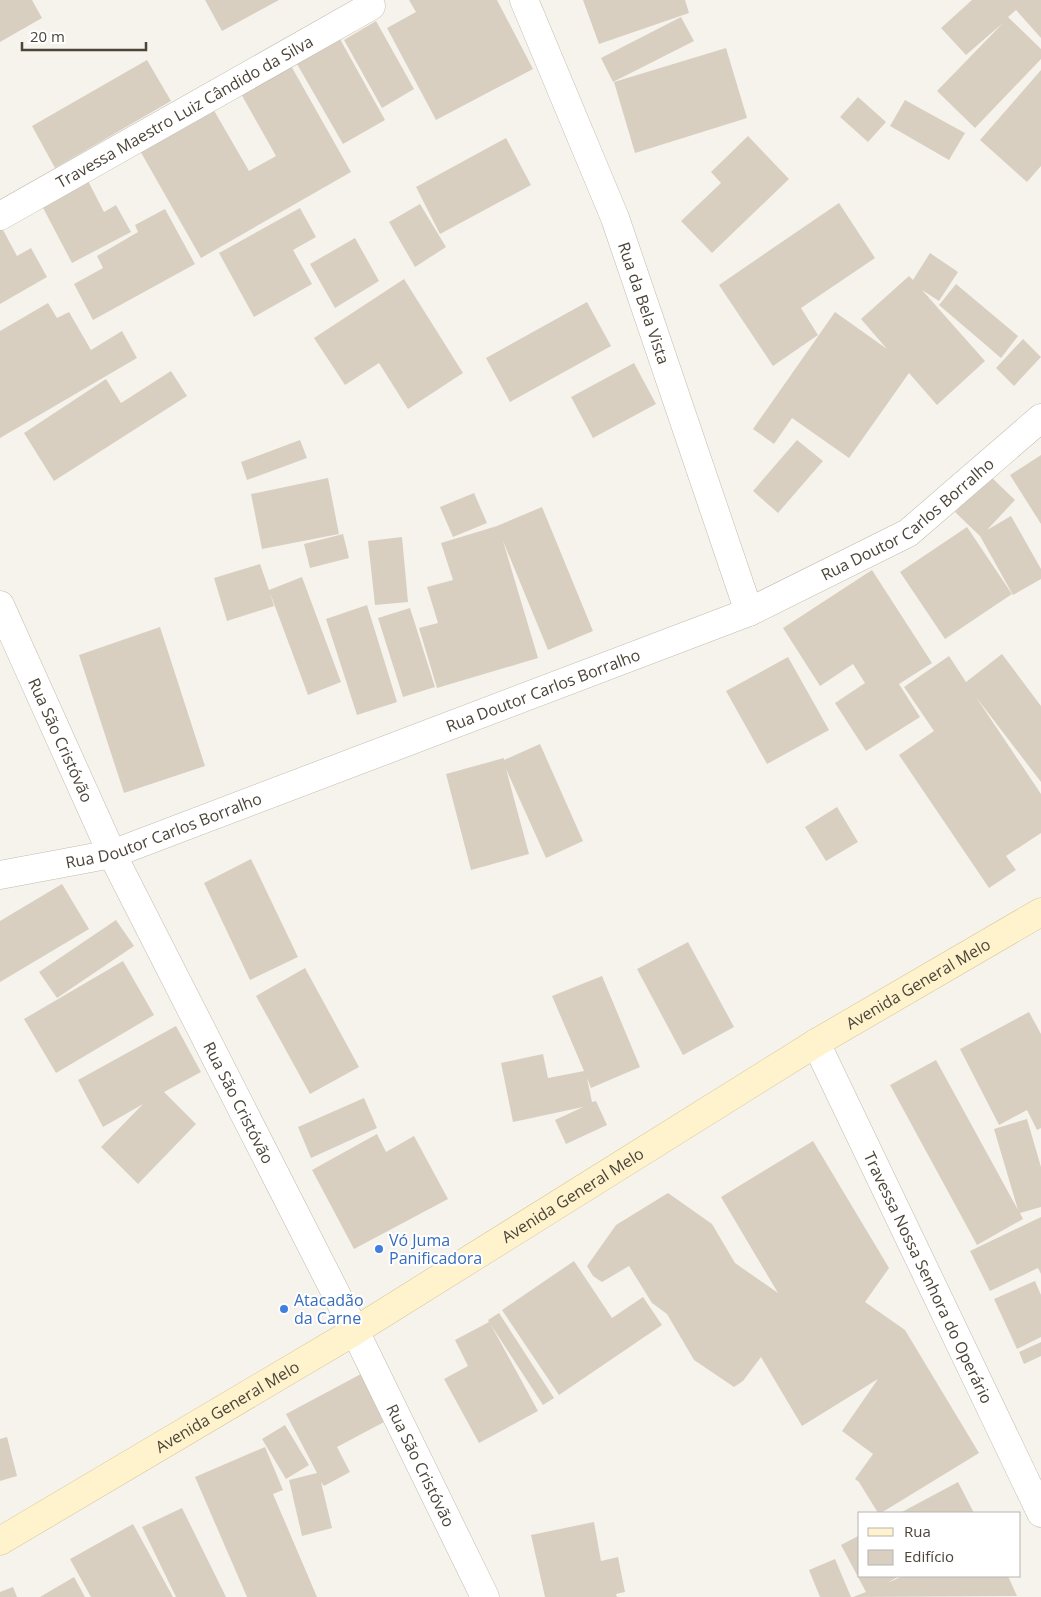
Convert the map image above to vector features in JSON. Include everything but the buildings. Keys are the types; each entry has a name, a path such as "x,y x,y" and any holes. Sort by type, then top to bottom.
{"main road":[{"name":"Avenida General Melo","path":"0,1541 355,1331 816,1043 1041,912"}],"street":[{"name":"Rua da Bela Vista","path":"524,0 615,218 749,612"},
{"name":"Travessa Maestro Luiz Cândido da Silva","path":"0,216 371,6"},
{"name":"Rua Doutor Carlos Borralho","path":"0,875 112,854 749,612 908,533 1041,418"},
{"name":"Rua São Cristóvão","path":"0,605 112,854 355,1331 485,1597"},
{"name":"Travessa Nossa Senhora do Operário","path":"816,1043 1041,1513"}],"place":[{"name":"Vó Juma Panificadora","path":"379,1249"},
{"name":"Atacadão da Carne","path":"284,1309"}]}
